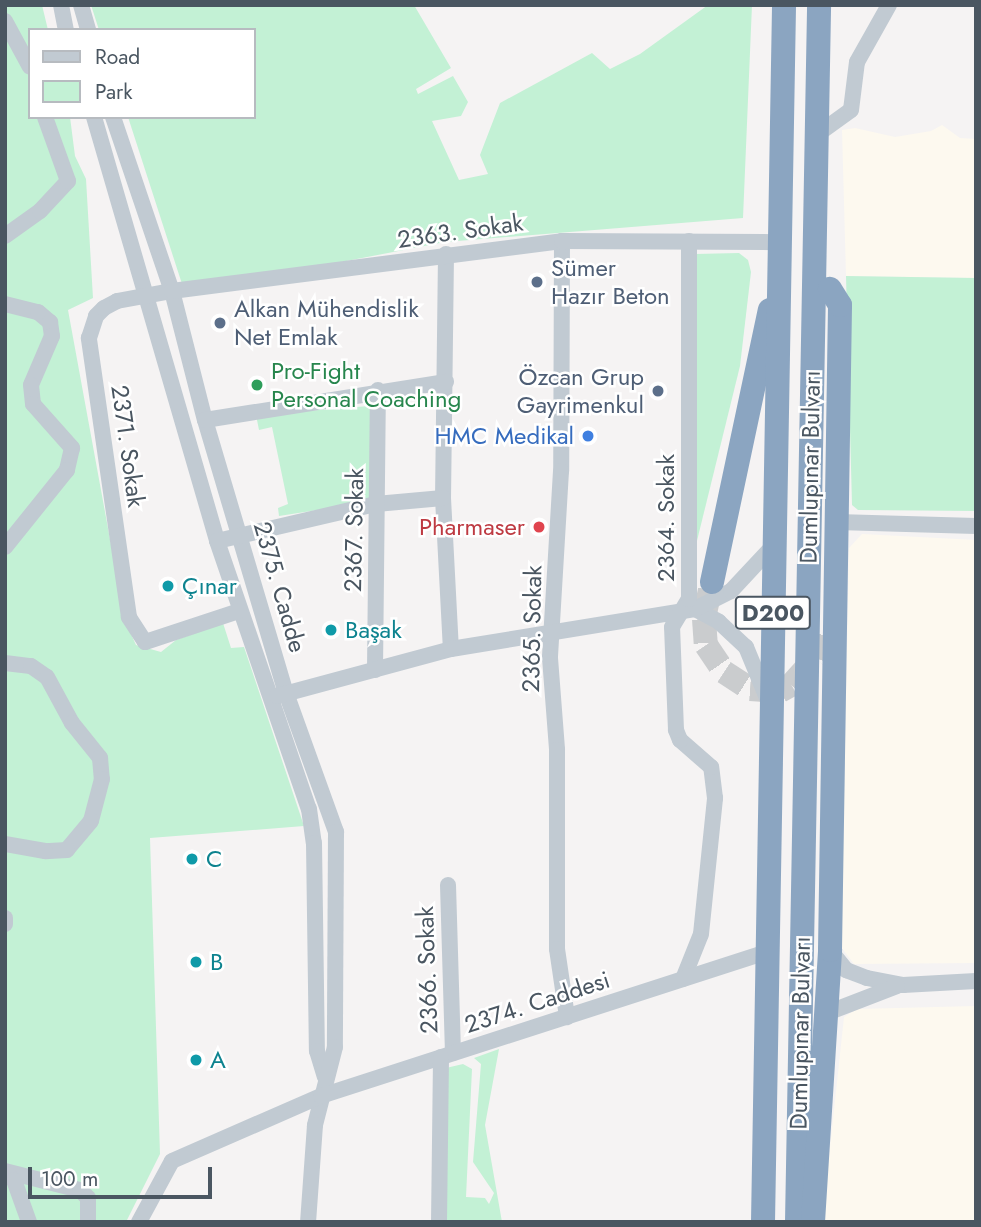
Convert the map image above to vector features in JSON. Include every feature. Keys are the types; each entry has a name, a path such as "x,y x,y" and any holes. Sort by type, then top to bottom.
{"highway":[{"name":"Dumlupınar Bulvarı","path":"763,1222 784,5"},
{"name":"Dumlupınar Bulvarı","path":"797,1222 819,5"},
{"path":"815,141 822,159 830,289 826,627"},
{"path":"712,582 762,336 779,283"},
{"name":"Dumlupınar Bulvarı","path":"813,1222 830,950 840,305 830,289"}],"street":[{"path":"61,5 66,28"},
{"path":"81,5 87,28"},
{"path":"815,141 851,110 857,62 889,5"},
{"path":"5,21 28,63"},
{"path":"5,236 40,211 68,181 47,119"},
{"name":"2375. Cadde","path":"95,119 217,541 268,699 313,823 317,1051 326,1077"},
{"name":"2375. Cadde","path":"114,119 172,291 205,420 286,693 336,832 335,1047 321,1096 308,1222"},
{"name":"2363. Sokak","path":"148,296 446,254 562,241 780,242"},
{"name":"2365. Sokak","path":"562,241 561,471 552,635 557,949 567,1017"},
{"name":"2364. Sokak","path":"683,979 701,934 715,798 711,766 680,740 676,730 672,627 689,610 689,241"},
{"path":"446,254 443,498 451,649"},
{"name":"2371. Sokak","path":"148,296 117,301 104,308 96,316 89,338 129,617 141,638 154,640 239,611"},
{"path":"5,304 38,312 50,322 52,336 31,385 33,404 72,447 67,470 5,547"},
{"path":"205,420 378,390 446,382"},
{"name":"2367. Sokak","path":"375,670 378,390"},
{"path":"217,541 376,504 443,498"},
{"path":"837,522 976,526"},
{"path":"268,699 451,649 552,635 689,610 731,591 773,546"},
{"path":"689,610 710,615 746,647 771,709"},
{"path":"5,663 31,666 47,677 72,723 100,758 102,779 90,821 67,850 45,851 5,844"},
{"name":"2366. Sokak","path":"439,1222 447,1055 448,885"},
{"path":"5,918 5,924"},
{"path":"830,950 851,973 903,985 976,981"},
{"name":"2374. Caddesi","path":"139,1222 172,1161 321,1096 767,952"},
{"path":"827,1013 903,985"},
{"path":"5,1172 14,1180 29,1222"},
{"path":"5,1172 80,1190 89,1198 88,1222"}],"shaded area":[{"path":"942,125 960,138 976,139 976,278 846,276 842,130 855,128 895,137 931,131"},
{"path":"862,534 976,540 976,963 854,964 841,947 849,548"},
{"path":"976,1006 976,1222 822,1222 844,1017 857,1009"}],"green space":[{"path":"5,5 42,5 48,28 28,28 28,119 70,119 75,156 86,179 93,298 68,310 125,621 136,645 161,652 176,640 223,623 231,648 244,647 304,826 150,838 160,1154 126,1222 5,1222"},
{"path":"91,5 414,5 451,68 416,89 418,94 453,76 468,102 461,116 432,121 459,180 488,174 480,155 500,103 592,53 610,69 640,54 708,5 752,5 743,218 445,242 191,291 182,284 129,119 256,119 256,28 98,28"},
{"path":"739,253 748,260 751,272 740,366 693,557 695,254"},
{"path":"846,276 976,278 976,511 858,510 852,505"},
{"path":"369,406 372,408 369,502 279,516 278,508 288,504 272,427 259,430 256,415"},
{"path":"499,1049 485,1125 502,1222 443,1222 446,1068 463,1064 472,1069 466,1197 485,1198 489,1204 494,1193 473,1162 481,1064 474,1058"}],"tunnel":[{"path":"710,590 704,619 706,645 724,672 750,689 780,691 791,685 815,658 826,627"}],"place":[{"name":"Sümer Hazır Beton","path":"537,282"},
{"name":"Alkan Mühendislik Net Emlak","path":"220,323"},
{"name":"Pro-Fight Personal Coaching","path":"257,385"},
{"name":"Özcan Grup Gayrimenkul","path":"658,391"},
{"name":"HMC Medikal","path":"588,436"},
{"name":"Pharmaser","path":"539,527"},
{"name":"Çınar","path":"168,586"},
{"name":"Başak","path":"331,630"},
{"name":"C","path":"192,859"},
{"name":"B","path":"196,962"},
{"name":"A","path":"196,1060"}]}
